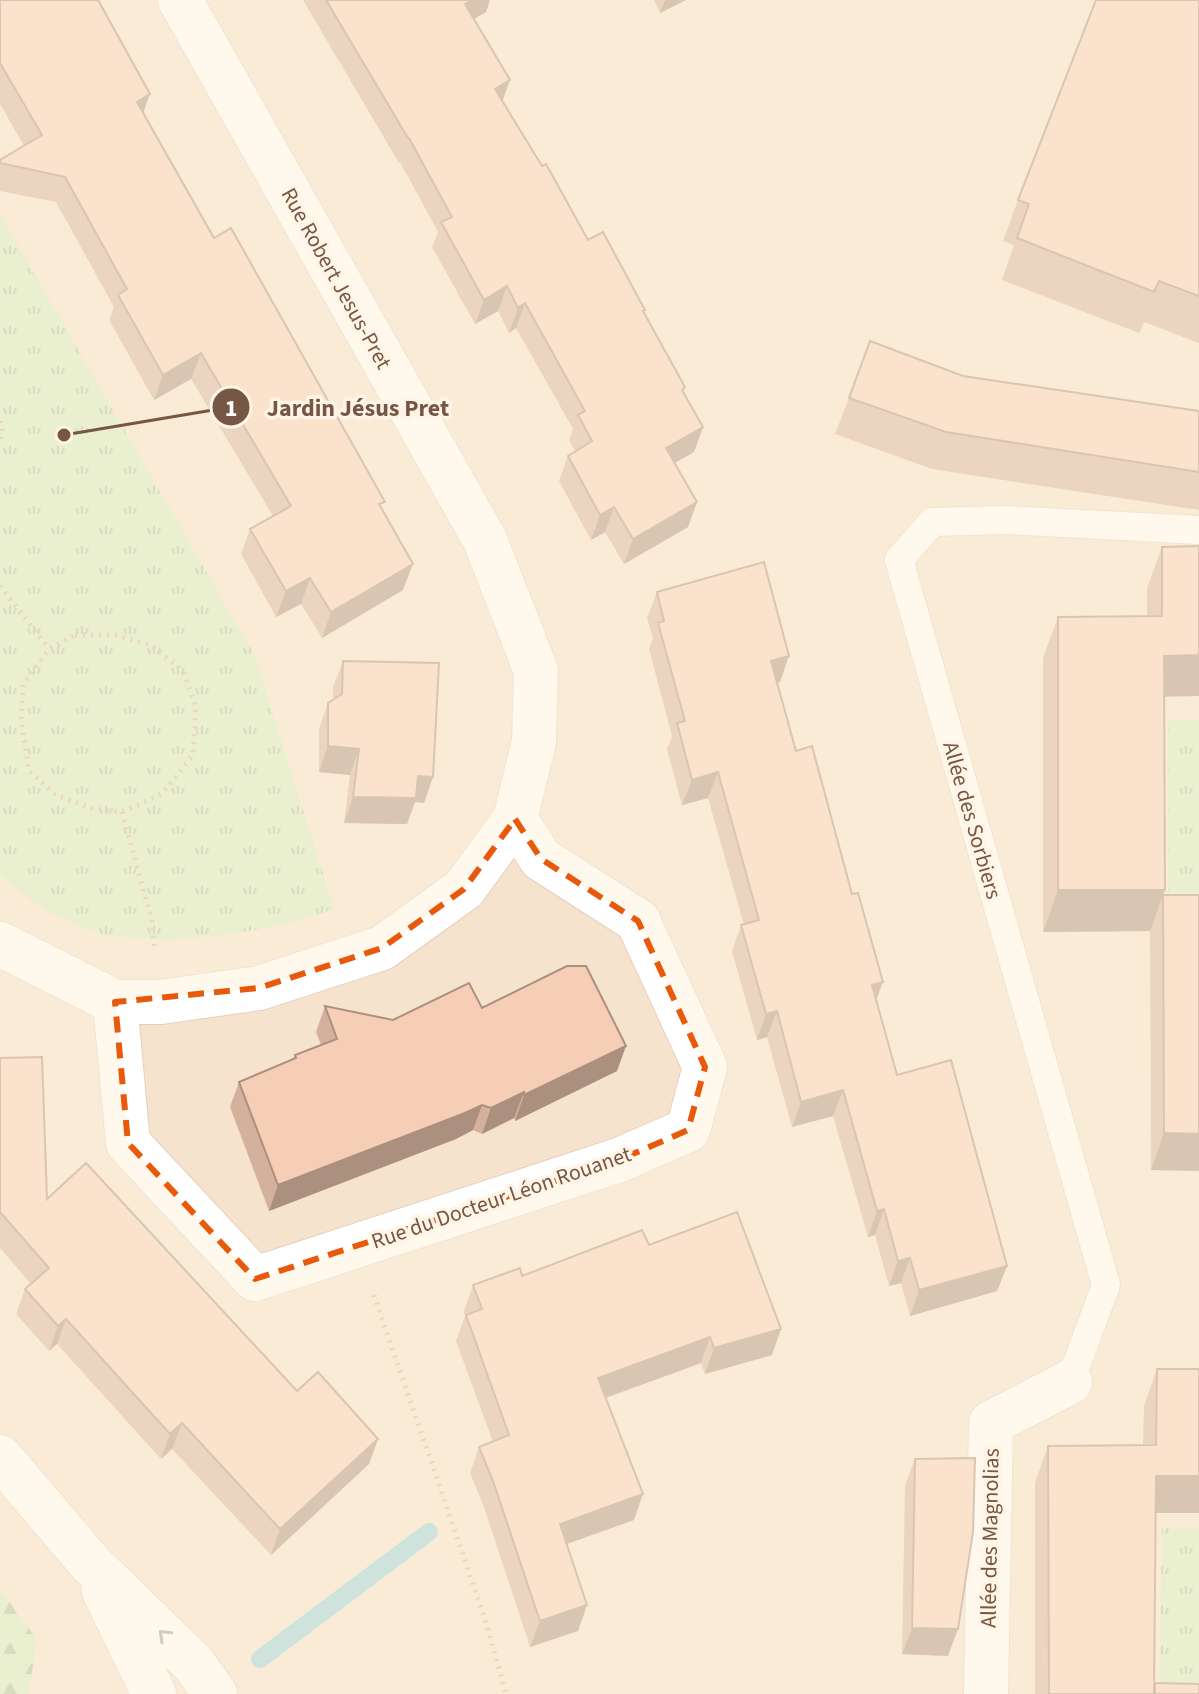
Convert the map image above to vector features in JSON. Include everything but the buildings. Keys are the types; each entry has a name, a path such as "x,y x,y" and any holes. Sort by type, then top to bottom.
{"street":[{"name":"Rue Robert Jesus-Pret","path":"0,944 115,1002 161,1002 259,988 382,948 464,889 515,819 534,742 536,671 485,540 180,0"},
{"name":"Rue du Docteur Léon Rouanet","path":"115,1002 128,1143 255,1279 619,1160 688,1130 705,1067 638,921 541,859 515,819"},
{"name":"Allée des Magnolias","path":"986,1694 991,1423 1070,1382"},
{"path":"0,1457 91,1564 194,1664 215,1694"},
{"path":"91,1564 154,1694"}],"lane":[{"name":"Allée des Sorbiers","path":"1070,1382 1106,1285 899,560 932,522 1005,520 1199,530"}],"path":[{"path":"0,421 0,443"},
{"path":"0,586 49,649"},
{"path":"75,635 114,635 151,645 183,671 196,707 193,755 162,794 122,812 93,809 55,794 29,771 21,720 23,685 49,649 75,635"},
{"path":"122,812 152,921 161,1002"},
{"path":"357,1245 485,1619 506,1694"}],"highlighted area":[{"path":"515,819 541,859 638,921 705,1067 688,1130 619,1160 255,1279 128,1143 115,1002 259,988 382,948 464,889"}],"shaded area":[{"path":"0,0 1199,0 1199,1694 29,1694 37,1639 0,1589"}],"green space":[{"path":"0,214 255,656 334,909 287,924 225,935 162,940 106,936 45,911 0,875"},
{"path":"1199,720 1199,916 1168,915 1168,721"},
{"path":"1162,1528 1199,1529 1199,1694 1159,1694"},
{"path":"0,1589 37,1639 29,1694 0,1694"}],"waterway":[{"path":"260,1659 429,1532"}],"place":[{"name":"Jardin Jésus Pret","path":"64,435"}]}
